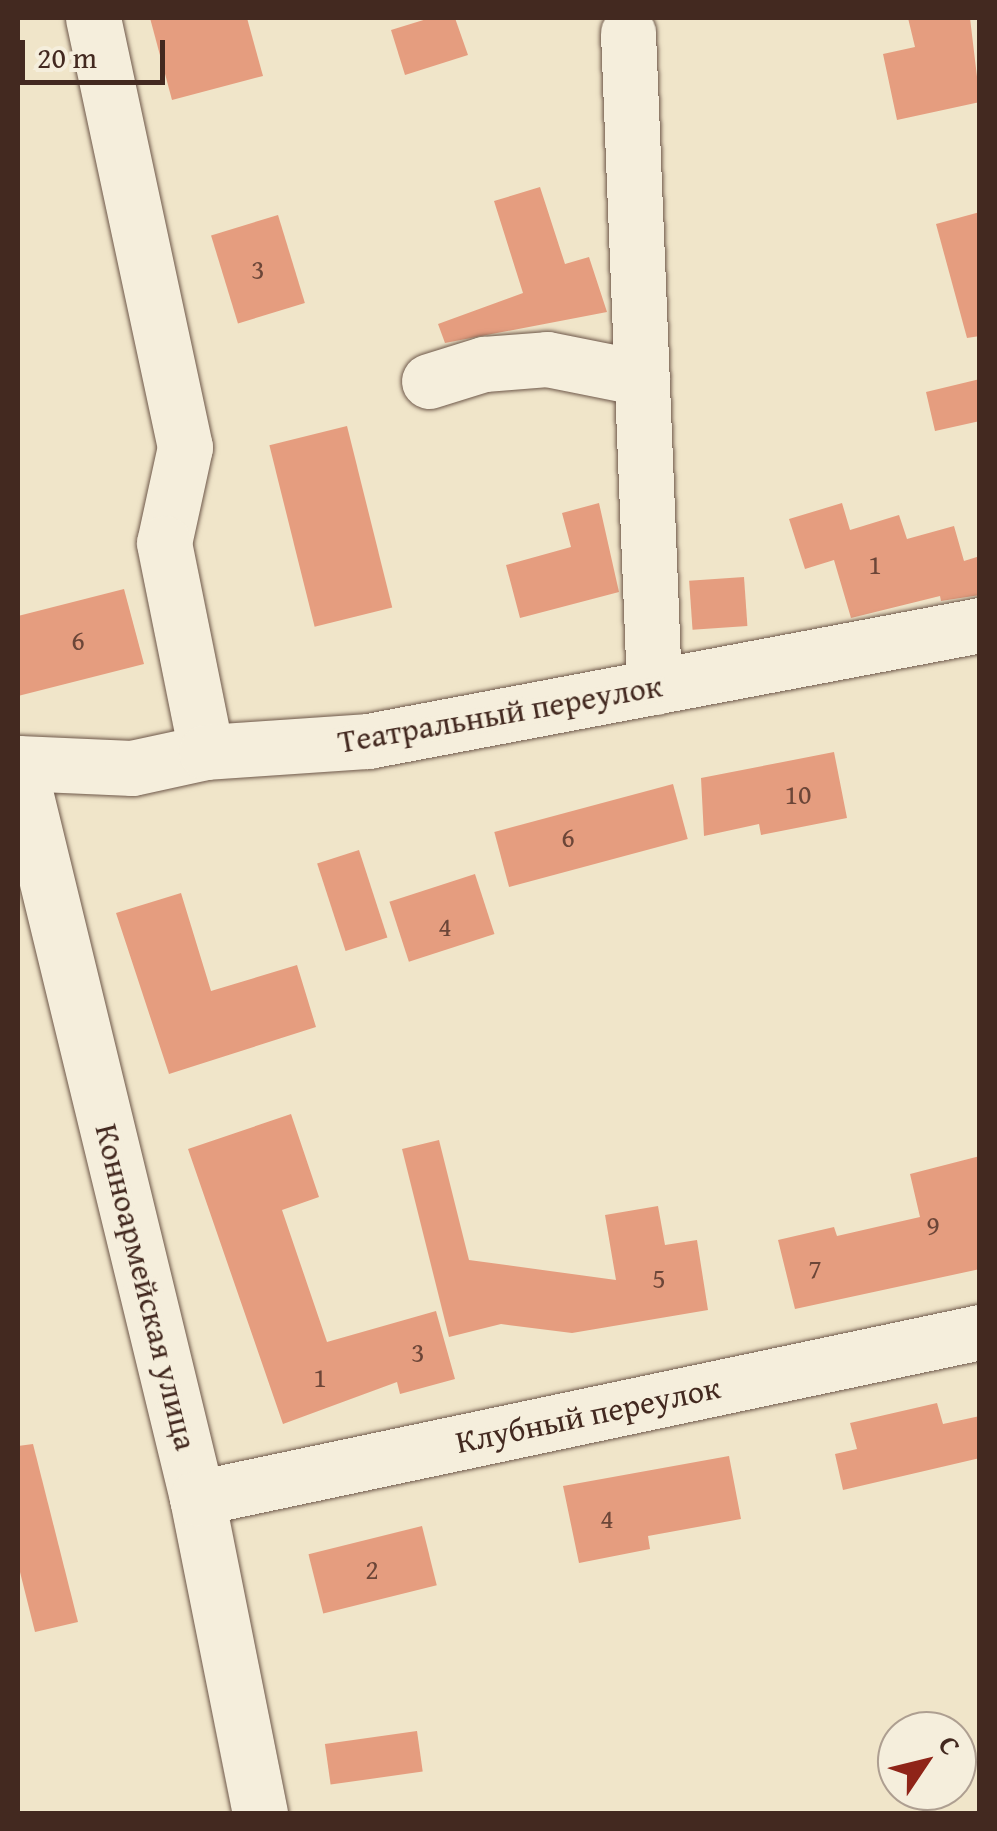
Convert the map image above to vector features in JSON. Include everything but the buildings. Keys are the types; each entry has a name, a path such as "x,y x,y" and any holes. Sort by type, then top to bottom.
{"street":[{"path":"92,18 185,448 164,543 206,752"},
{"path":"628,33 654,687"},
{"path":"429,381 484,364 547,359 642,378"},
{"name":"Театральный переулок","path":"18,763 132,768 206,752 368,741 980,624"},
{"name":"Конноармейская улица","path":"18,763 198,1498 260,1814"},
{"name":"Клубный переулок","path":"198,1498 980,1332"}]}
